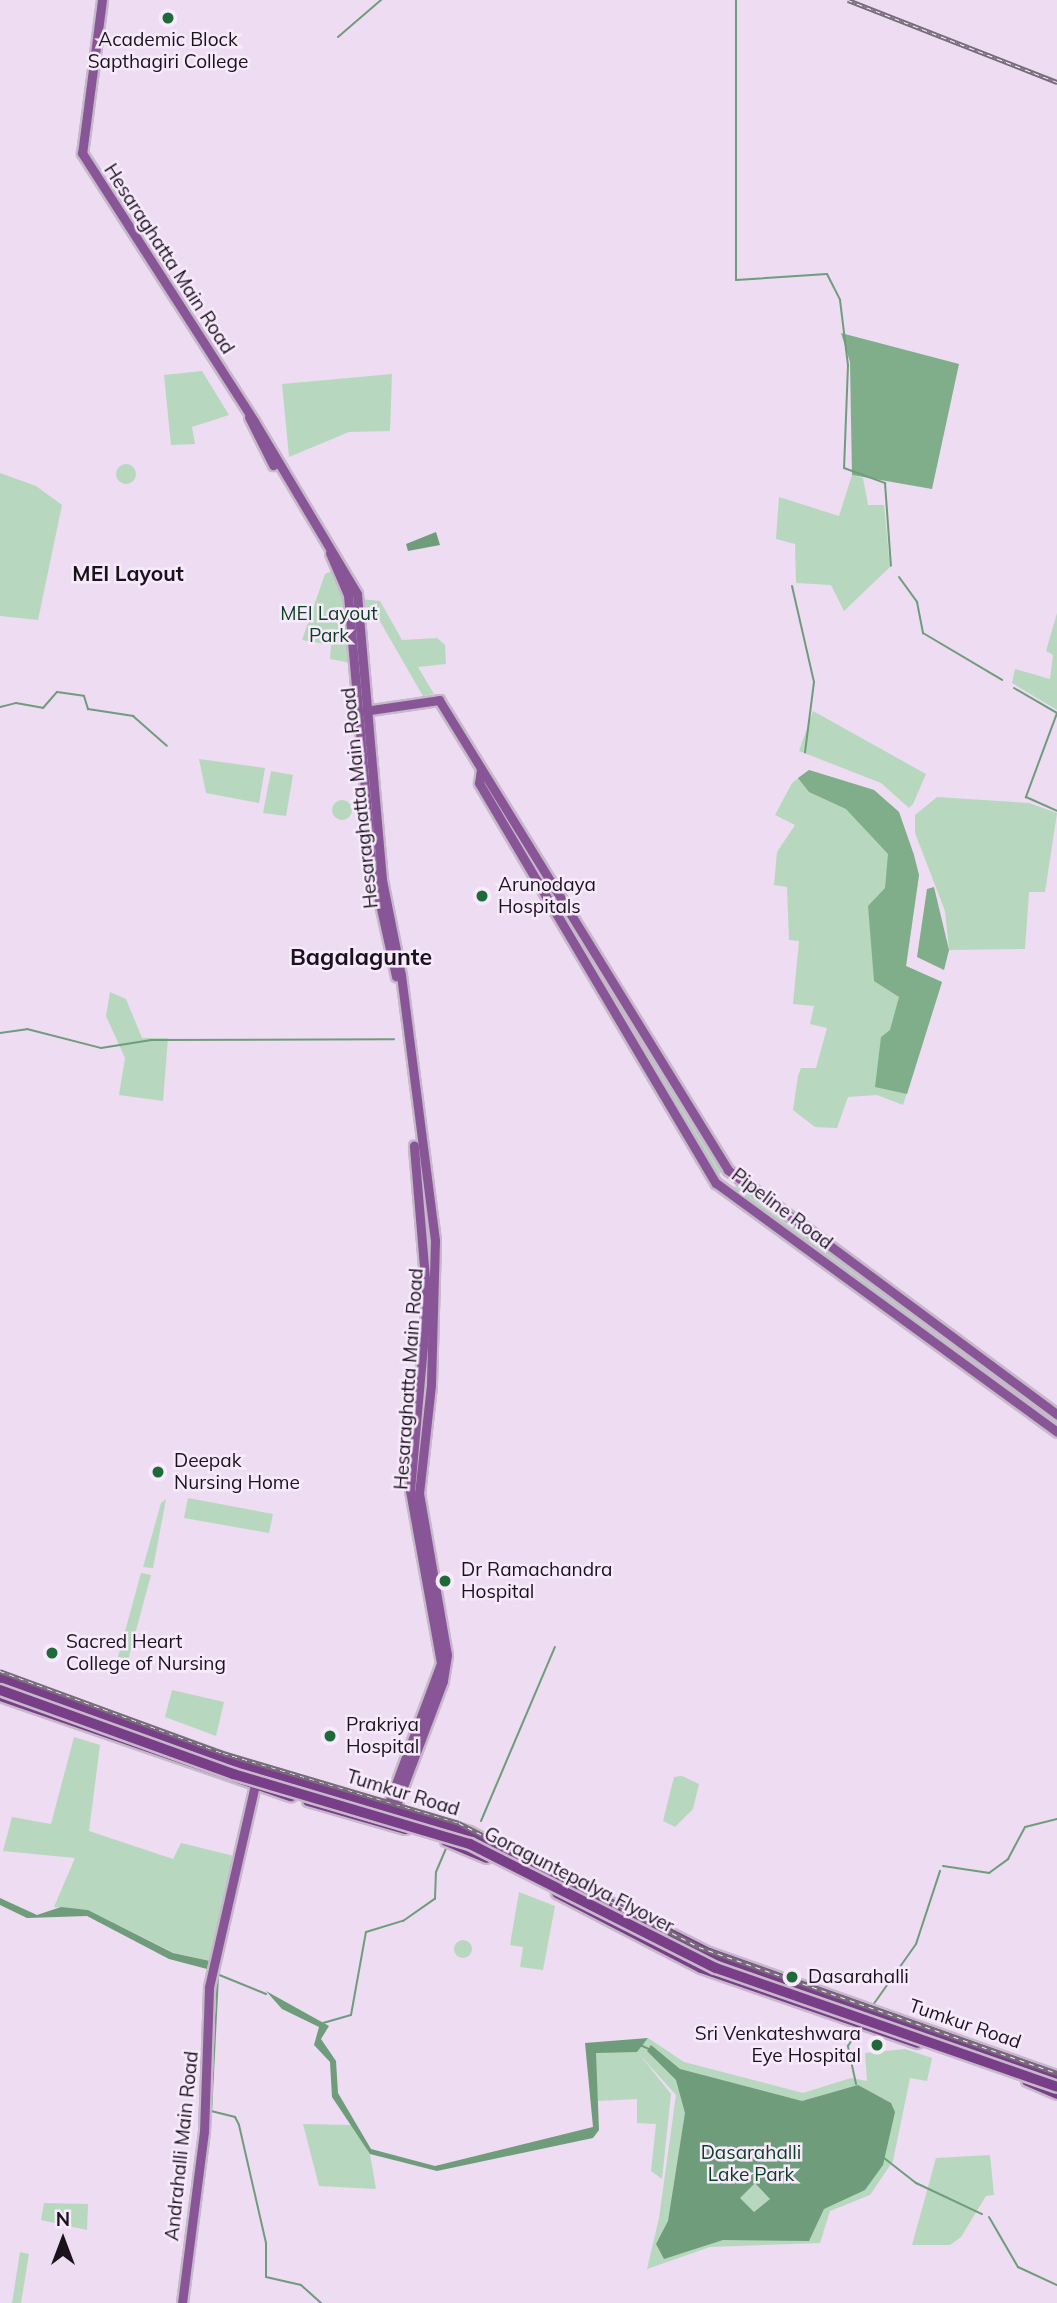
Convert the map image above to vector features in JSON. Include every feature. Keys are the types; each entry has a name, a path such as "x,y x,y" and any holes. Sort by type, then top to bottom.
{"highway":[{"name":"Tumkur Road","path":"0,1678 228,1760 391,1807 498,1843 709,1953 1057,2079"},
{"name":"Goraguntepalya Flyover","path":"0,1684 237,1769 463,1835 720,1964 1057,2079"},
{"name":"Goraguntepalya Flyover","path":"0,1690 233,1774 457,1839 716,1968 1057,2087"},
{"name":"Tumkur Road","path":"0,1696 183,1765 496,1861 701,1968 1057,2094"},
{"path":"82,1726 88,1710"}],"main road":[{"name":"Hesaraghatta Main Road","path":"104,0 84,123 89,158 249,417 344,583 364,711 382,880 401,975 435,1240 430,1385 419,1493 447,1655 443,1681 384,1825"},
{"name":"Pipeline Road","path":"364,711 439,700 728,1170 1057,1414"},
{"name":"Hesaraghatta Main Road","path":"364,711 372,868 386,932 427,1240 426,1358 411,1491 441,1663 391,1807"},
{"name":"Pipeline Road","path":"481,769 479,783 716,1182 1057,1432"},
{"name":"Andrahalli Main Road","path":"182,2303 204,2132 211,1977 254,1789"}],"green space":[{"path":"202,371 229,415 192,427 195,444 171,445 164,375"},
{"path":"392,374 390,431 349,432 289,457 282,384"},
{"path":"126,464 133,467 136,474 133,481 126,484 119,481 116,474 119,467"},
{"path":"0,473 36,486 62,505 38,620 0,616"},
{"path":"852,475 863,478 868,505 884,505 890,567 844,611 831,585 796,583 795,544 776,539 779,497 839,516"},
{"name":"MEI Layout Park","path":"335,570 347,600 351,663 330,659 331,645 302,640 325,574"},
{"path":"360,599 380,601 402,640 437,638 445,645 446,664 418,667 434,694 423,696 374,611 361,610"},
{"path":"1057,613 1057,710 1012,683 1015,669 1050,679 1053,655 1046,651"},
{"path":"813,711 926,774 913,804 909,808 881,783 799,751"},
{"path":"199,759 265,768 259,803 206,793"},
{"path":"809,770 874,790 899,812 919,875 906,966 942,982 903,1105 877,1095 848,1097 837,1128 815,1127 793,1110 801,1068 816,1068 827,1028 810,1024 814,1006 793,1004 799,941 789,940 787,887 774,885 777,852 795,825 775,815 792,783"},
{"path":"271,771 293,775 286,816 263,813"},
{"path":"937,797 1029,803 1057,813 1045,892 1029,892 1025,949 949,950 945,911 915,833 915,815"},
{"path":"342,800 349,803 352,810 349,817 342,820 335,817 332,810 335,803"},
{"path":"553,891 724,1170 715,1178 544,893"},
{"path":"110,992 126,999 142,1038 168,1038 163,1101 119,1095 125,1058 106,1016"},
{"path":"738,1184 1057,1416 1057,1431 731,1190"},
{"path":"188,1498 273,1514 269,1533 184,1518"},
{"path":"166,1499 153,1568 143,1567 161,1503"},
{"path":"141,1573 151,1575 128,1660 118,1657"},
{"path":"172,1690 224,1702 216,1736 165,1717"},
{"path":"74,1737 100,1745 89,1831 173,1859 181,1843 238,1857 221,1940 210,1961 174,1953 88,1910 54,1907 75,1858 3,1851 12,1817 51,1824"},
{"path":"682,1776 699,1784 693,1809 675,1827 663,1821 674,1777"},
{"path":"519,1892 555,1906 543,1970 520,1967 523,1947 510,1945"},
{"path":"463,1940 469,1943 472,1949 469,1955 463,1958 457,1955 454,1949 457,1943"},
{"name":"Dasarahalli Lake Park","path":"648,2038 684,2062 803,2093 851,2078 867,2081 865,2053 905,2049 932,2058 927,2081 910,2078 893,2161 870,2195 830,2211 820,2243 710,2247 647,2269 659,2218 676,2095 640,2055 671,2094 662,2179 651,2171 656,2124 637,2123 637,2099 598,2101 595,2064 596,2052 637,2052"},
{"path":"303,2124 352,2125 370,2154 376,2189 319,2186"},
{"path":"990,2155 994,2195 986,2196 961,2237 950,2245 912,2245 936,2158"},
{"path":"44,2203 88,2204 87,2230 41,2220"},
{"path":"20,2252 29,2254 21,2303 12,2303"}],"shaded area":[{"path":"841,333 959,364 932,489 852,475 850,362"},
{"path":"436,532 440,545 408,551 406,544"},
{"path":"809,770 874,790 899,812 914,855 919,875 906,966 942,982 907,1094 875,1087 881,1037 890,1030 899,997 874,981 868,906 885,888 888,854 846,809 809,792 798,778"},
{"path":"934,887 949,950 944,970 917,957 927,889"},
{"path":"0,1898 37,1915 61,1907 88,1910 173,1953 210,1961 207,1969 169,1959 87,1916 27,1918 0,1905"},
{"path":"266,1991 329,2026 321,2039 336,2061 338,2093 371,2149 435,2166 593,2127 585,2043 648,2038 637,2052 596,2053 599,2130 593,2138 437,2171 370,2154 332,2097 330,2062 314,2045 319,2027 282,2009"},
{"name":"Dasarahalli Lake Park","path":"651,2045 680,2069 802,2101 858,2085 891,2103 895,2112 883,2165 865,2190 824,2209 809,2241 723,2240 664,2259 656,2244 668,2221 685,2113 676,2080 647,2051","holes":["755,2183 770,2199 754,2212 740,2198"]}],"waterway":[{"path":"338,37 381,0"},
{"path":"736,0 736,280 827,274 840,300 848,365 844,468 885,483 891,566"},
{"path":"899,577 917,602 923,633 1002,680"},
{"path":"792,586 814,682 805,752"},
{"path":"1014,688 1057,713 1026,797 1057,811"},
{"path":"0,707 16,703 43,708 57,692 84,696 88,709 133,716 167,746"},
{"path":"0,1033 27,1029 101,1048 151,1040 394,1039"},
{"path":"481,1821 555,1647"},
{"path":"943,1866 989,1873 1008,1859 1025,1827 1057,1819"},
{"path":"323,2023 351,2015 366,1932 403,1921 435,1899 436,1872 446,1849"},
{"path":"873,2005 916,1944 940,1871"},
{"path":"217,1974 266,1994"},
{"path":"218,1975 211,2111 235,2117 239,2125 266,2243 266,2277 301,2285 321,2303"},
{"path":"856,2084 848,2046 858,2030"},
{"path":"640,2045 651,2050"},
{"path":"884,2158 916,2183 982,2214"},
{"path":"989,2217 1018,2267 1057,2285"}],"railway":[{"path":"848,0 1057,82"},
{"path":"0,1671 223,1753 459,1823 699,1947 1057,2073"}],"place":[{"name":"Academic Block Sapthagiri College","path":"168,18"},
{"name":"Arunodaya Hospitals","path":"482,896"},
{"name":"Deepak Nursing Home","path":"158,1472"},
{"name":"Dr Ramachandra Hospital","path":"445,1581"},
{"name":"Sacred Heart College of Nursing","path":"52,1653"},
{"name":"Prakriya Hospital","path":"330,1736"},
{"name":"Dasarahalli","path":"792,1977"},
{"name":"Sri Venkateshwara Eye Hospital","path":"877,2045"}],"district":[{"name":"MEI Layout","path":"128,573"},
{"name":"Bagalagunte","path":"361,957"}]}
